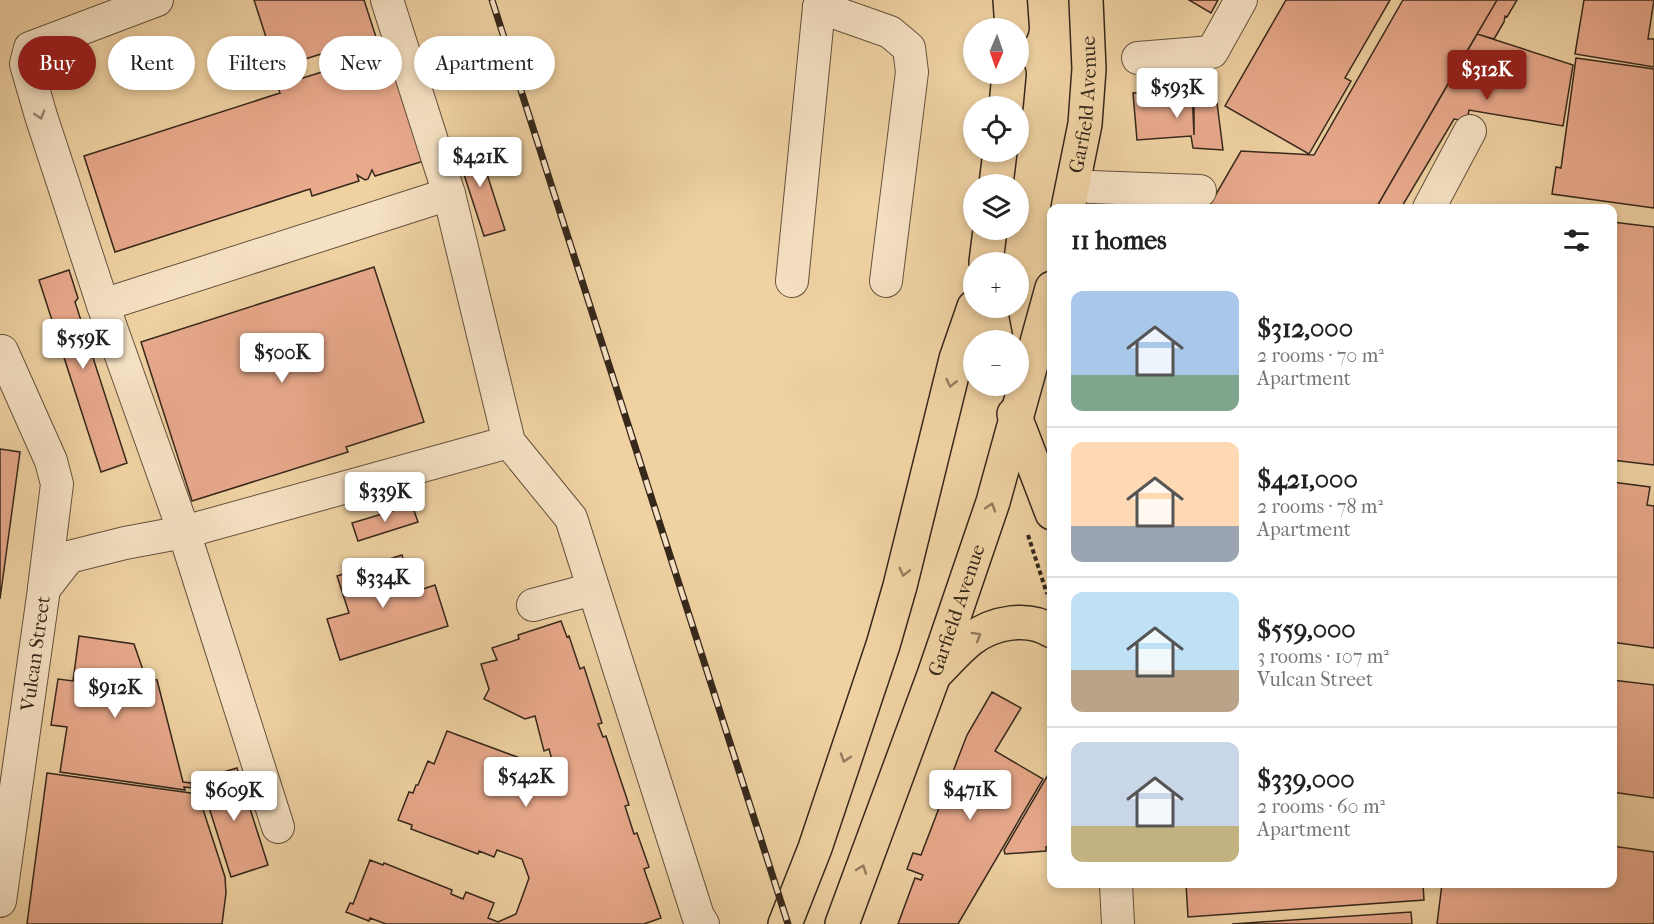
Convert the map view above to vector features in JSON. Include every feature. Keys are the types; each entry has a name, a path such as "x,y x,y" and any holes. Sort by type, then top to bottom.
{"main road":[{"path":"1010,0 1011,18"},
{"name":"Garfield Avenue","path":"1084,201 1085,124 1089,69 1086,0"},
{"name":"Garfield Avenue","path":"842,924 934,675 993,502 1047,306"},
{"path":"785,924 815,848 883,645 903,575 956,360 970,318"},
{"path":"1009,396 1038,520"},
{"path":"934,675 972,638 1000,624 1022,622 1047,628"}],"street":[{"path":"157,0 30,48 26,64 40,116 103,305 184,532 279,827"},
{"path":"387,0 449,194 509,442 571,518 698,916 703,924"},
{"path":"1138,58 1212,52 1241,0"},
{"path":"792,280 821,3 890,32 909,48 912,72 886,281"},
{"path":"1431,204 1470,131"},
{"path":"1084,201 1200,191"},
{"path":"103,305 449,194"},
{"path":"2,351 51,461 57,484 44,589"},
{"path":"184,532 509,442"},
{"name":"Vulcan Street","path":"0,901 44,589 69,557 184,532"},
{"path":"534,605 593,589"},
{"path":"1116,888 1118,924"}],"path":[{"path":"1038,520 1047,591"}],"building":[{"path":"254,0 364,0 376,36 319,36 319,55 307,58 307,36 266,36"},
{"path":"1189,0 1218,0 1211,13"},
{"path":"1286,0 1390,0 1345,78 1351,81 1309,154 1225,106"},
{"path":"1403,0 1497,0 1378,204 1210,204 1241,151 1314,155"},
{"path":"1497,0 1517,0 1507,17 1505,16 1494,39 1477,34"},
{"path":"1584,0 1654,0 1648,39 1654,39 1654,67 1575,54"},
{"path":"1477,34 1573,65 1563,126 1469,110 1467,121 1454,119 1403,204 1378,204"},
{"path":"1576,58 1654,69 1654,208 1552,194 1556,167 1561,168"},
{"path":"319,73 319,90 402,90 402,83 427,160 375,176 372,170 368,179 365,180 357,175 359,181 312,196 310,189 115,252 84,156 280,93 279,90 307,90 307,77"},
{"path":"1192,90 1194,135 1194,105 1217,103 1223,150 1193,148 1191,136 1137,140 1133,93"},
{"path":"476,140 505,230 484,236 455,147"},
{"path":"1617,223 1654,227 1654,465 1617,461"},
{"path":"374,267 424,422 346,447 348,452 192,501 141,342"},
{"path":"69,270 78,298 75,302 127,463 101,472 39,280"},
{"path":"0,449 20,452 0,599"},
{"path":"1617,483 1650,487 1647,505 1654,506 1654,648 1617,643"},
{"path":"412,505 418,522 358,541 352,523"},
{"path":"402,555 414,592 435,585 448,626 340,660 327,619 349,613 337,576"},
{"path":"561,621 567,637 569,636 580,669 584,667 602,723 598,724 603,737 606,736 629,805 625,806 634,834 637,833 649,867 644,869 661,918 644,924 386,924 370,918 369,921 346,912 350,903 353,904 370,860 383,865 384,863 452,890 451,894 463,899 466,892 494,903 488,918 498,922 516,914 529,878 522,859 497,850 494,857 479,851 478,854 411,829 412,825 398,820 409,792 413,793 418,785 428,761 434,764 447,731 528,761 522,777 544,786 558,782 549,749 544,751 535,716 525,719 484,699 489,689 481,664 497,660 492,648 519,639 518,635"},
{"path":"79,636 134,644 144,673 143,678 157,680 183,782 191,783 192,788 184,787 185,790 60,772 67,727 51,725 58,679 73,681"},
{"path":"1617,681 1654,685 1654,798 1617,793"},
{"path":"992,692 1021,708 995,751 1043,779 958,924 898,924 915,878 921,880 923,875 907,869 913,853 921,855 967,735"},
{"path":"237,768 268,865 231,877 200,779"},
{"path":"47,773 198,794 225,877 226,893 222,924 27,924"},
{"path":"1047,776 1046,851 1005,854 1004,850"},
{"path":"1617,847 1654,852 1654,924 1437,924 1442,888 1617,888"},
{"path":"1186,888 1423,888 1424,900 1188,917"},
{"path":"1411,912 1412,924 1232,924"}],"railway":[{"path":"492,0 788,924"}]}
